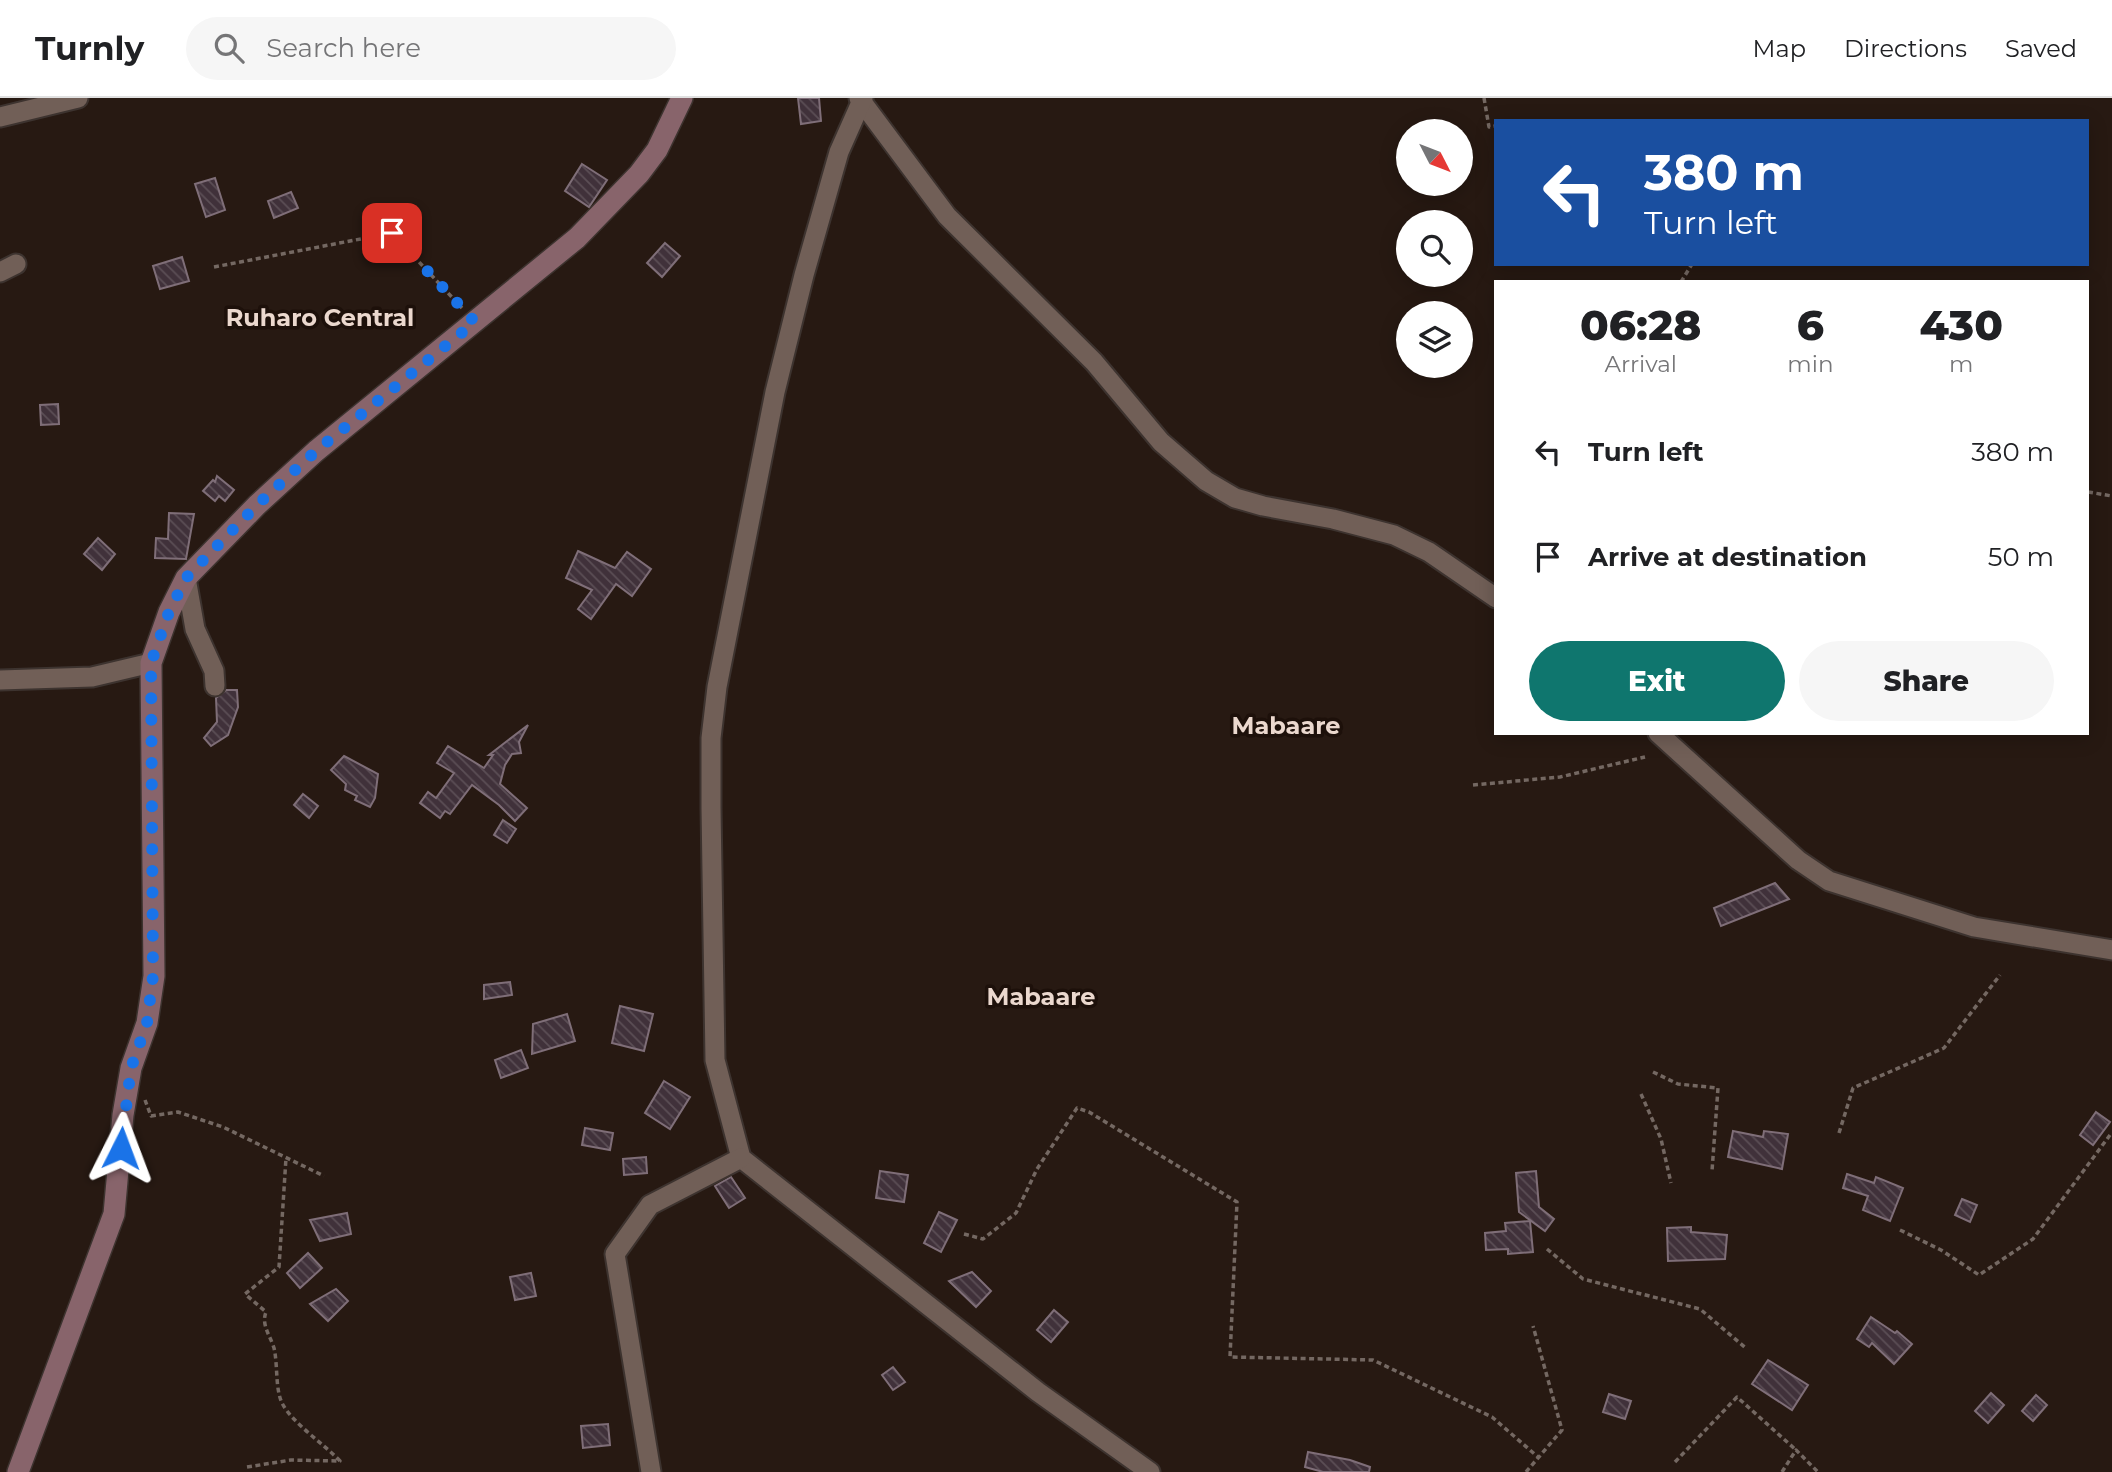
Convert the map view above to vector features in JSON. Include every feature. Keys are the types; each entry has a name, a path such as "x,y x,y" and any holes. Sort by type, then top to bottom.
{"street":[{"path":"0,117 78,98"},
{"path":"18,1472 114,1214 129,1080 150,1005 153,976 151,663 169,612 186,578 257,505 316,451 577,238 609,208 657,150 682,98"},
{"path":"1150,1472 1038,1392 741,1158 715,1060 712,1025 715,944 711,752 716,687 772,404 800,288 839,152 862,100 947,216 1094,362 1161,442 1206,481 1235,498 1333,519 1394,536 1429,552 1494,596"},
{"path":"186,578 194,629 214,671 215,686"},
{"path":"0,680 92,677 151,663"},
{"path":"0,690 50,677"},
{"path":"1660,735 1798,860 1829,881 1975,927 2112,950"},
{"path":"651,1472 615,1254 650,1205 741,1158"}],"path":[{"path":"1484,98 1489,127 1494,126"},
{"path":"214,267 392,233 475,322"},
{"path":"2089,492 2112,496"},
{"path":"1473,785 1560,777 1645,757"},
{"path":"1839,1133 1853,1088 1944,1048 2000,975"},
{"path":"1653,1072 1678,1084 1718,1088 1712,1171"},
{"path":"1641,1094 1661,1139 1671,1183"},
{"path":"145,1099 150,1116 178,1112 223,1127 324,1176"},
{"path":"964,1234 983,1239 1016,1213 1037,1169 1077,1108 1088,1112 1237,1202 1230,1357 1373,1360 1492,1417 1538,1457"},
{"path":"1900,1230 1941,1250 1979,1275 2033,1239 2110,1135"},
{"path":"247,1467 291,1460 340,1461 317,1438 301,1427 281,1402 277,1364 263,1321 266,1312 245,1294 279,1267 286,1158"},
{"path":"1547,1249 1583,1279 1700,1309 1746,1349"},
{"path":"1526,1472 1562,1430 1533,1326"},
{"path":"1675,1462 1737,1397 1818,1472"},
{"path":"1782,1472 1796,1450"}],"building":[{"path":"798,98 819,98 821,121 801,124"},
{"path":"582,164 607,180 589,207 565,191"},
{"path":"215,178 225,210 206,217 195,184"},
{"path":"291,192 298,208 274,218 268,201"},
{"path":"665,243 680,256 662,277 647,263"},
{"path":"182,257 189,281 160,289 153,266"},
{"path":"58,404 59,424 41,425 40,405"},
{"path":"217,476 234,490 225,501 219,496 215,501 203,491 213,480 215,482"},
{"path":"169,513 194,514 186,559 155,558 156,538 168,539"},
{"path":"98,538 115,554 102,570 84,554"},
{"path":"578,551 615,568 627,552 651,569 632,596 616,584 591,619 578,609 592,590 566,578"},
{"path":"226,690 237,690 238,707 228,735 211,746 204,738 217,722 216,698"},
{"path":"528,725 519,742 521,753 512,754 505,765 500,784 527,808 515,821 472,785 450,814 445,811 440,818 420,803 428,792 436,798 454,773 437,763 448,746 484,768 493,755 489,755"},
{"path":"344,756 378,774 375,798 370,807 355,800 357,796 345,790 346,784 331,770"},
{"path":"303,794 318,806 309,818 294,805"},
{"path":"503,820 516,829 507,843 494,835"},
{"path":"1775,883 1789,899 1721,926 1714,908"},
{"path":"510,982 512,995 484,999 484,985"},
{"path":"620,1006 653,1014 644,1051 612,1043"},
{"path":"567,1014 575,1041 532,1054 533,1024"},
{"path":"521,1050 528,1068 501,1078 495,1060"},
{"path":"664,1081 690,1097 670,1129 645,1113"},
{"path":"2096,1112 2110,1122 2093,1145 2080,1135"},
{"path":"585,1128 613,1133 610,1150 582,1145"},
{"path":"1733,1131 1763,1137 1764,1131 1788,1134 1782,1169 1728,1157"},
{"path":"646,1157 647,1173 624,1175 623,1159"},
{"path":"880,1171 908,1175 904,1202 876,1198"},
{"path":"1536,1171 1539,1207 1554,1219 1545,1231 1519,1212 1516,1173"},
{"path":"1847,1174 1874,1183 1876,1177 1903,1188 1890,1221 1863,1210 1868,1196 1843,1188"},
{"path":"731,1177 745,1198 729,1208 715,1186"},
{"path":"1962,1199 1977,1205 1970,1222 1955,1215"},
{"path":"939,1212 957,1220 941,1252 924,1243"},
{"path":"347,1213 351,1234 320,1241 310,1220"},
{"path":"1530,1221 1533,1252 1508,1254 1508,1249 1486,1250 1485,1233 1506,1231 1505,1223"},
{"path":"1691,1227 1691,1232 1727,1235 1725,1259 1668,1261 1667,1228"},
{"path":"308,1253 322,1268 300,1288 287,1273"},
{"path":"972,1272 991,1291 976,1307 949,1281"},
{"path":"531,1273 536,1296 515,1300 510,1277"},
{"path":"336,1289 348,1301 328,1321 310,1304"},
{"path":"1054,1310 1068,1322 1051,1342 1037,1330"},
{"path":"1871,1317 1895,1333 1897,1331 1912,1344 1894,1364 1872,1343 1869,1347 1857,1339"},
{"path":"1768,1360 1808,1385 1792,1410 1752,1384"},
{"path":"893,1367 905,1382 893,1390 882,1375"},
{"path":"1991,1393 2004,1405 1988,1423 1975,1411"},
{"path":"1609,1394 1631,1401 1625,1419 1603,1412"},
{"path":"2036,1395 2047,1405 2033,1421 2022,1411"},
{"path":"608,1424 610,1445 583,1448 581,1426"},
{"path":"1308,1452 1350,1460 1370,1467 1369,1472 1323,1472 1305,1467"}],"district":[{"name":"Ruharo Central","path":"320,318"},
{"name":"Mabaare","path":"1286,726"},
{"name":"Mabaare","path":"1041,997"}],"route":[{"path":"121,1148 123,1115 131,1068 147,1023 153,976 151,663 169,612 186,578 208,554 316,451 475,322 392,233"}]}
